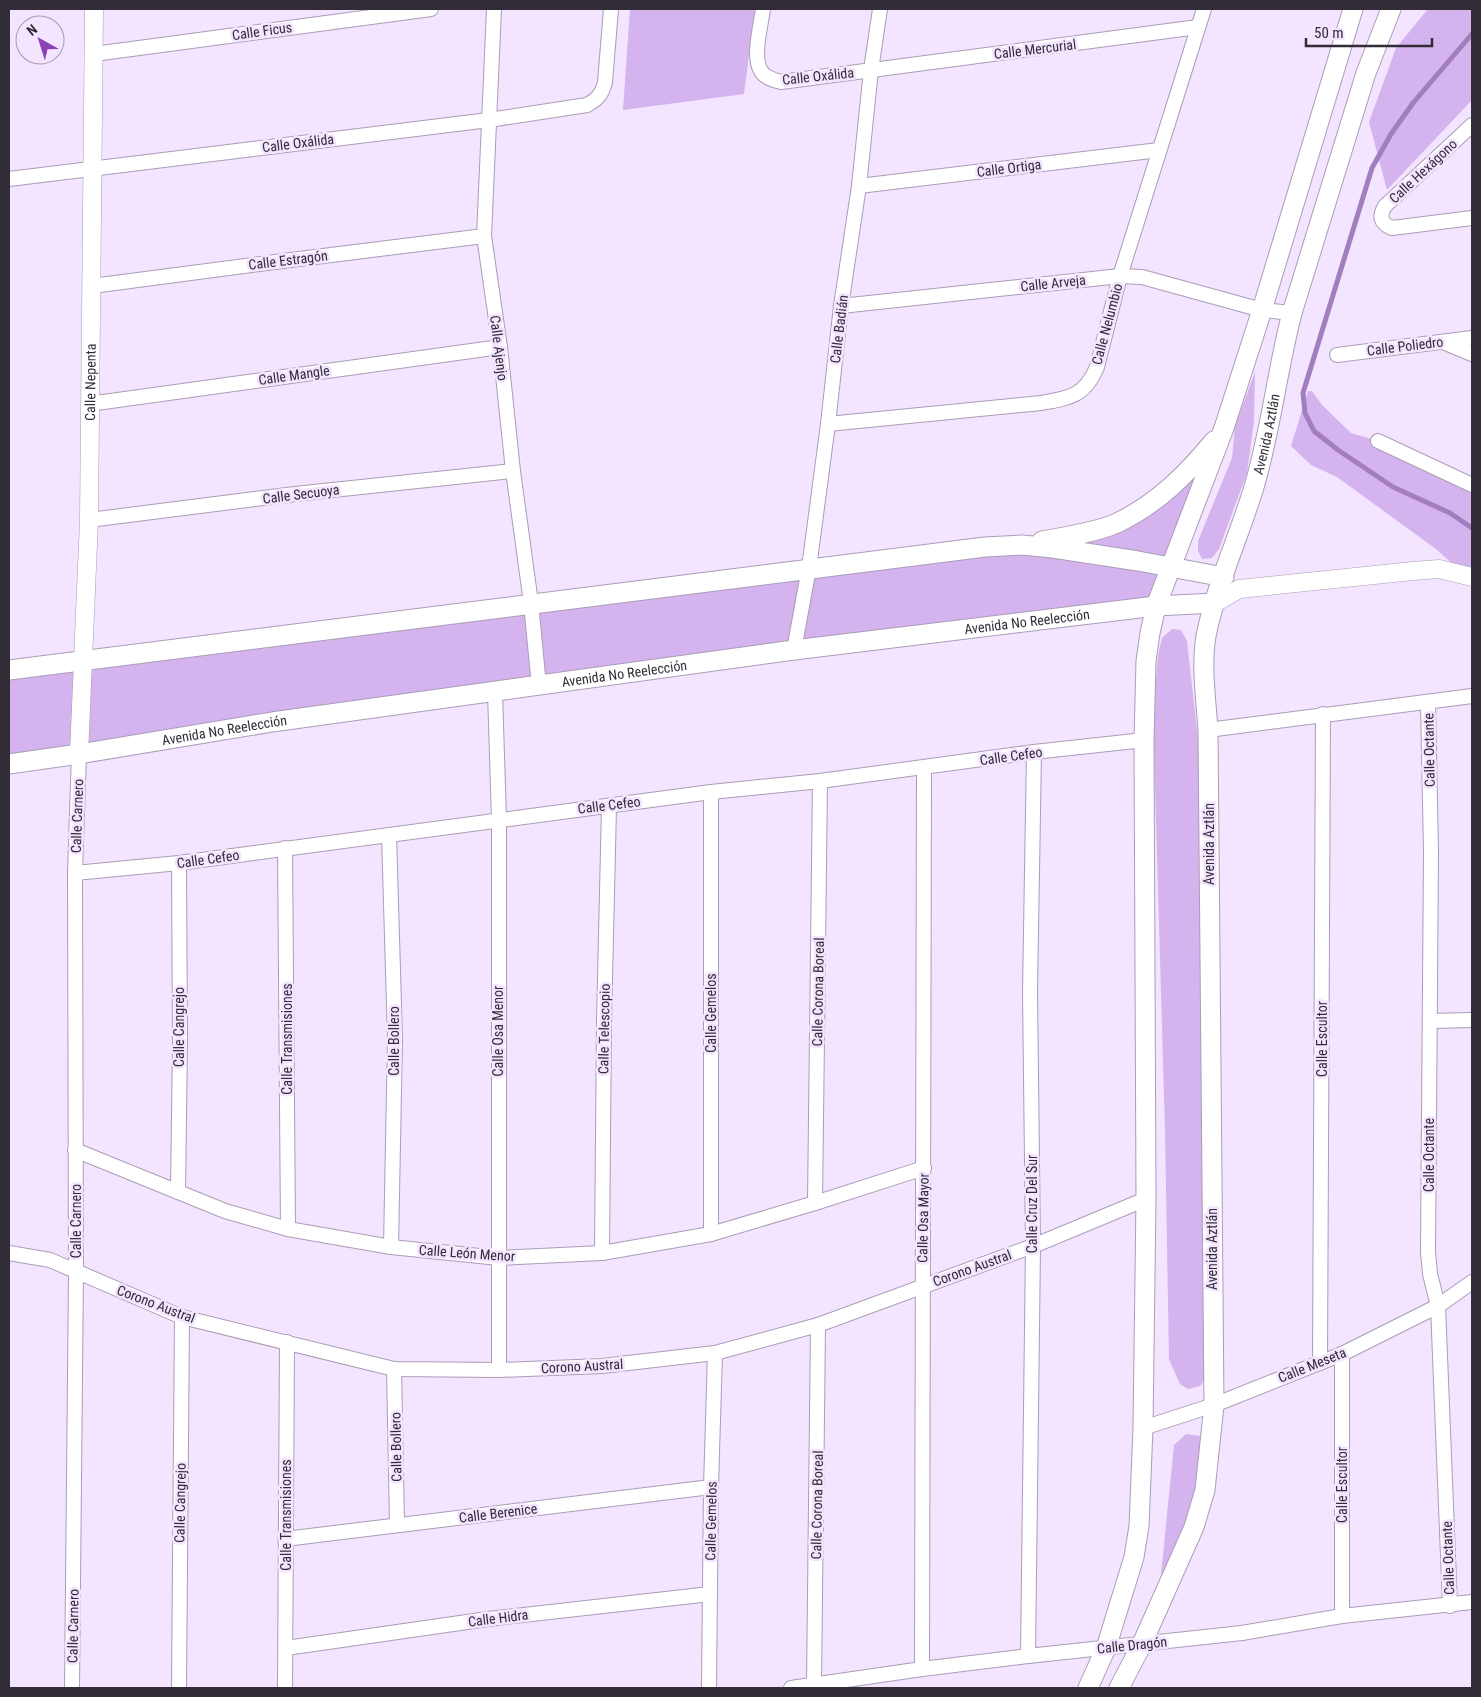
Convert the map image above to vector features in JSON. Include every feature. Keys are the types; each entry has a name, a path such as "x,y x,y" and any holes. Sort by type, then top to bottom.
{"main road":[{"path":"1088,1688 1106,1648 1134,1557 1139,1526 1143,1428 1146,1199 1144,740 1146,661 1150,633 1156,606 1224,428 1262,310 1353,9"},
{"name":"Avenida Aztlán","path":"1119,1688 1142,1644 1194,1527 1205,1490 1214,1405 1208,730 1204,677 1206,637 1215,603 1254,488 1264,449 1283,347 1292,313 1366,73 1391,9"},
{"path":"9,670 809,568 985,547 1022,545 1075,535 1116,523 1150,504 1175,485 1224,428"},
{"path":"1022,545 1054,548 1224,577"},
{"name":"Avenida No Reelección","path":"9,764 272,722 794,650 1156,606 1215,603"}],"street":[{"name":"Calle Nepenta","path":"79,754 89,520 94,9"},
{"name":"Calle Ficus","path":"94,54 431,9"},
{"name":"Calle Ajenjo","path":"494,9 484,236 500,347 513,471 531,603 539,686"},
{"name":"Calle Oxálida","path":"9,179 490,120 587,105 596,100 602,93 611,9"},
{"name":"Calle Oxálida","path":"763,9 757,63 762,73 771,79 781,82 871,70"},
{"name":"Calle Badián","path":"794,650 809,568 880,9"},
{"name":"Calle Nelumbio","path":"828,424 1041,403 1065,399 1080,391 1091,381 1097,367 1120,276 1204,9"},
{"name":"Calle Mercurial","path":"871,70 1198,28"},
{"name":"Calle Hexágono","path":"1472,125 1385,206 1381,214 1381,220 1385,225 1392,228 1472,218"},
{"name":"Calle Ortiga","path":"859,186 1159,150"},
{"name":"Calle Estragón","path":"92,286 484,236"},
{"name":"Calle Arveja","path":"841,306 1120,276 1142,277 1166,282 1262,310 1292,313"},
{"name":"Calle Poliedro","path":"1338,355 1472,338"},
{"path":"1443,342 1472,354"},
{"name":"Calle Mangle","path":"89,404 500,347"},
{"path":"1378,441 1472,485"},
{"name":"Calle Secuoya","path":"89,520 295,494 513,471"},
{"name":"Avenida No Reelección","path":"1215,603 1238,589 1413,571 1439,570 1469,579"},
{"path":"1224,577 1238,589"},
{"name":"Calle Osa Menor","path":"495,692 499,819 499,1370"},
{"path":"1208,730 1472,696"},
{"name":"Calle Octante","path":"1428,702 1432,852 1428,1252 1430,1274 1438,1306 1450,1606"},
{"name":"Calle Escultor","path":"1320,1363 1322,714"},
{"name":"Calle Cefeo","path":"75,873 179,863 499,819 1144,740"},
{"name":"Calle Cruz Del Sur","path":"1028,1656 1033,1246 1030,991 1034,752"},
{"name":"Calle Carnero","path":"72,1688 76,1272 75,873 79,754"},
{"name":"Calle Osa Mayor","path":"922,1669 924,768"},
{"name":"Calle Corona Boreal","path":"815,1204 820,781"},
{"name":"Calle Gemelos","path":"711,792 711,1234"},
{"name":"Calle Telescopio","path":"602,1253 604,1022 609,806"},
{"name":"Calle Bollero","path":"388,835 395,1039 391,1246"},
{"name":"Calle Transmisiones","path":"285,848 288,1229"},
{"name":"Calle Cangrejo","path":"178,1192 180,1041 179,863"},
{"path":"1430,1021 1472,1020"},
{"name":"Calle León Menor","path":"75,1150 225,1210 288,1229 391,1246 499,1258 602,1253 711,1234 815,1204 924,1168"},
{"name":"Corono Austral","path":"9,1253 50,1260 182,1317 394,1369 499,1370 602,1366 715,1354 818,1325 1033,1246 1146,1199"},
{"name":"Calle Meseta","path":"1143,1428 1214,1405 1342,1354 1438,1306 1472,1282"},
{"name":"Calle Cangrejo","path":"179,1688 182,1317"},
{"name":"Calle Corona Boreal","path":"814,1685 818,1325"},
{"name":"Calle Transmisiones","path":"285,1688 288,1342"},
{"name":"Calle Gemelos","path":"709,1688 711,1487 715,1354"},
{"name":"Calle Escultor","path":"1342,1354 1342,1616"},
{"name":"Calle Bollero","path":"394,1369 397,1525"},
{"name":"Calle Berenice","path":"285,1539 711,1487"},
{"name":"Calle Hidra","path":"286,1648 488,1619 710,1594"},
{"name":"Calle Dragón","path":"791,1688 922,1669 1242,1633 1342,1616 1450,1606 1472,1602"}],"shaded area":[{"path":"630,9 755,9 744,94 623,110"},
{"path":"1428,9 1472,9 1472,100 1387,190 1369,122 1396,48"},
{"path":"1255,372 1254,421 1247,473 1219,549 1212,558 1202,559 1198,551 1198,541 1232,458 1235,426"},
{"path":"1308,391 1312,391 1322,405 1351,433 1378,441 1472,485 1472,586 1463,573 1436,549 1337,477 1311,465 1291,446"},
{"path":"1202,455 1156,606 9,764 9,670 1022,545 1116,523"},
{"path":"1172,629 1181,630 1187,641 1199,748 1212,1371 1200,1386 1188,1389 1180,1384 1169,1359 1165,1130 1153,718 1158,655 1162,638"},
{"path":"1186,1434 1207,1437 1193,1503 1160,1585 1174,1445"}],"waterway":[{"path":"1472,34 1413,103 1391,134 1372,168 1303,393 1305,413 1314,431 1338,450 1393,487 1450,513 1472,528"}]}
